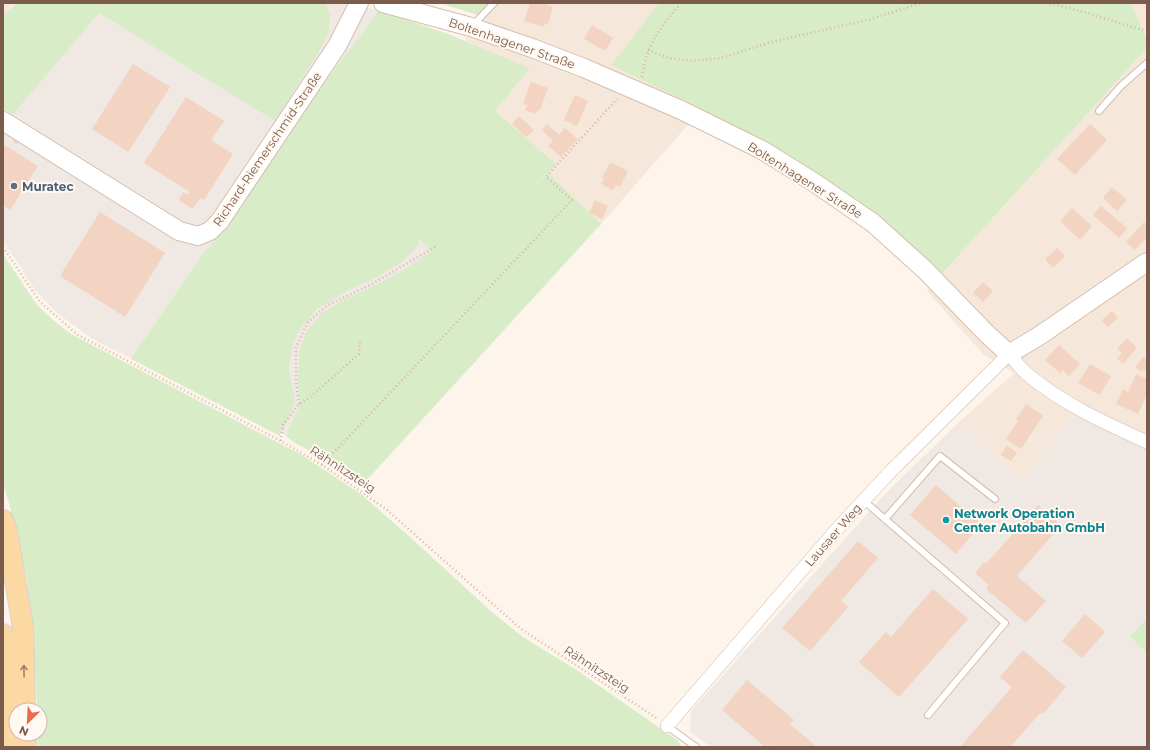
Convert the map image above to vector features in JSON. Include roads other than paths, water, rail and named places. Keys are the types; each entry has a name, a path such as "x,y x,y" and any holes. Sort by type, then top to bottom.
{"main road":[{"path":"3,520 23,628 25,702"},
{"path":"3,634 6,747"}],"street":[{"name":"Richard-Riemerschmid-Straße","path":"3,121 179,231 198,236 210,231 220,221 337,46 359,3"},
{"name":"Boltenhagener Straße","path":"382,3 471,27 584,68 681,110 762,150 815,183 873,223 925,270 987,334 1009,354"},
{"path":"1147,262 1039,336 1009,354 1019,367 1027,374 1060,398 1103,422 1147,442"},
{"name":"Lausaer Weg","path":"667,726 863,500 1009,354"}],"lane":[{"path":"471,27 494,3"},
{"path":"1099,111 1121,86 1147,63"},
{"path":"886,520 940,456 995,499"},
{"path":"863,500 1005,623 928,715"},
{"path":"667,726 696,747"}],"place":[{"name":"Muratec","path":"14,186"},
{"name":"Network Operation Center Autobahn GmbH","path":"946,520"}]}
